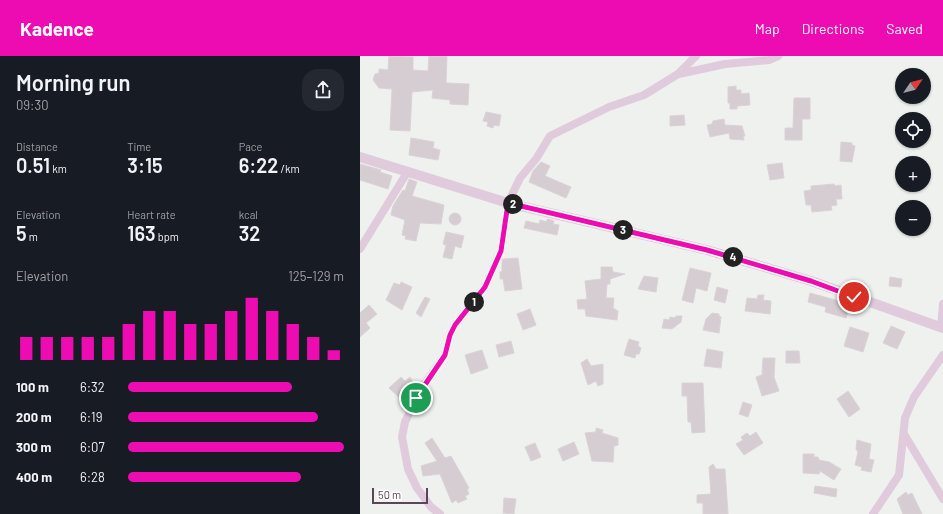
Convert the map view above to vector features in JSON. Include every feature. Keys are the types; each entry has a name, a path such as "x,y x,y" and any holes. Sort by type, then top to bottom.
{"street":[{"path":"678,74 769,60 778,56"},
{"path":"696,57 694,64 698,70"},
{"path":"440,514 431,507 417,488 408,469 402,437 405,422 423,386 445,355 450,335 455,325 485,287 501,251 508,203 520,178 536,159 550,136 608,107 644,95 678,74 696,57"},
{"path":"360,156 508,203 707,250 811,281 942,328 943,304"},
{"path":"360,249 408,171"},
{"path":"873,514 899,475 905,418 914,397 943,355"},
{"path":"904,434 943,500"}],"building":[{"path":"389,56 413,57 413,70 428,71 429,56 447,56 446,83 469,84 468,105 450,104 450,100 432,98 433,90 412,92 410,131 390,130 392,89 379,88 373,80 375,74 379,73 379,69 388,70"},
{"path":"736,86 736,90 741,90 741,94 749,93 750,105 737,106 737,109 730,109 730,103 728,103 728,87"},
{"path":"794,98 810,98 810,119 802,119 802,140 785,140 785,128 793,128"},
{"path":"486,112 501,115 499,126 494,125 493,128 487,126 488,122 483,121"},
{"path":"684,115 685,125 670,126 670,116"},
{"path":"724,119 725,125 742,126 745,136 743,136 744,140 730,139 729,133 710,137 707,125 712,124 713,121"},
{"path":"411,138 434,142 433,148 440,150 438,160 409,155"},
{"path":"841,142 852,143 852,145 855,146 852,162 840,161"},
{"path":"541,162 550,166 545,176 571,187 566,198 529,182 533,171"},
{"path":"782,163 784,178 770,180 767,165"},
{"path":"360,164 381,170 380,172 392,176 388,189 360,180"},
{"path":"409,179 417,182 412,196 444,205 441,224 420,223 416,241 405,239 406,236 402,235 405,220 391,215 393,206 403,190 405,191"},
{"path":"834,184 835,186 841,185 842,199 836,199 837,205 831,206 832,210 812,212 811,205 806,205 804,191 811,190 811,186"},
{"path":"455,213 459,215 461,219 459,223 455,225 451,223 449,219 451,215"},
{"path":"547,219 554,221 553,224 559,225 557,235 524,228 526,221 539,224 540,220 547,222"},
{"path":"446,232 464,236 461,248 455,246 452,259 443,257 446,245 443,244"},
{"path":"518,258 522,289 505,291 503,279 500,279 503,259"},
{"path":"601,267 612,267 613,272 625,274 610,279 610,284 607,284 606,298 614,298 613,308 618,311 617,320 586,316 585,309 578,309 577,300 587,299 585,281 601,279"},
{"path":"690,268 711,273 707,291 696,288 693,303 682,300"},
{"path":"644,276 658,278 656,292 638,289"},
{"path":"890,277 902,279 901,287 889,286"},
{"path":"401,282 412,287 402,310 386,300 394,283 400,285"},
{"path":"717,287 728,290 725,303 714,300"},
{"path":"810,293 850,304 846,318 825,312 826,307 808,302"},
{"path":"758,295 764,295 763,300 771,301 770,314 745,311 747,298 757,299"},
{"path":"425,297 430,299 421,317 416,313"},
{"path":"369,305 377,314 366,323 370,328 360,337 360,313"},
{"path":"530,309 536,325 523,330 517,314"},
{"path":"712,313 719,314 721,317 719,333 703,330 706,319"},
{"path":"676,316 682,316 681,322 672,329 662,328 664,319 669,320 670,317 675,318"},
{"path":"891,326 905,332 897,349 883,343"},
{"path":"850,327 869,333 863,352 844,346"},
{"path":"629,339 639,342 638,346 641,348 639,354 636,354 635,358 624,355"},
{"path":"511,341 514,353 499,357 496,345"},
{"path":"707,349 723,352 721,368 704,366"},
{"path":"482,350 488,368 471,374 465,355"},
{"path":"786,351 799,351 800,363 786,363"},
{"path":"763,358 775,358 774,377 779,391 762,396 756,377 762,375"},
{"path":"587,359 591,366 603,364 603,384 598,386 596,381 588,385 581,363"},
{"path":"401,377 405,381 410,377 414,384 411,395 404,402 389,388"},
{"path":"682,383 703,383 705,432 692,433 691,422 688,422 687,396 682,396"},
{"path":"848,391 860,409 849,417 837,399"},
{"path":"743,402 752,405 748,417 739,414"},
{"path":"596,428 603,430 602,433 618,438 618,445 614,446 613,462 592,461 585,433 596,432"},
{"path":"756,432 763,443 744,455 736,444 743,440 741,437 747,433 750,436"},
{"path":"432,438 445,458 451,456 469,488 467,489 469,494 465,496 467,499 458,503 456,500 452,503 440,474 423,476 421,466 437,461 425,443"},
{"path":"857,440 871,444 869,459 874,460 871,472 861,470 862,467 855,465 858,452 856,449"},
{"path":"574,442 579,454 563,461 558,449"},
{"path":"535,443 541,457 531,461 525,447"},
{"path":"803,454 814,454 814,457 818,457 819,460 829,462 841,469 834,480 820,471 819,474 803,473"},
{"path":"713,464 716,469 725,469 728,514 703,514 703,503 697,503 697,495 711,494 709,467"},
{"path":"815,486 837,489 836,497 814,493"},
{"path":"906,492 908,495 912,493 922,514 903,514 897,499"},
{"path":"504,498 516,499 514,514 503,513"}],"route":[{"path":"416,398 445,355 450,335 455,325 472,306 485,287 501,251 508,203 707,250 811,281 854,297"}]}
